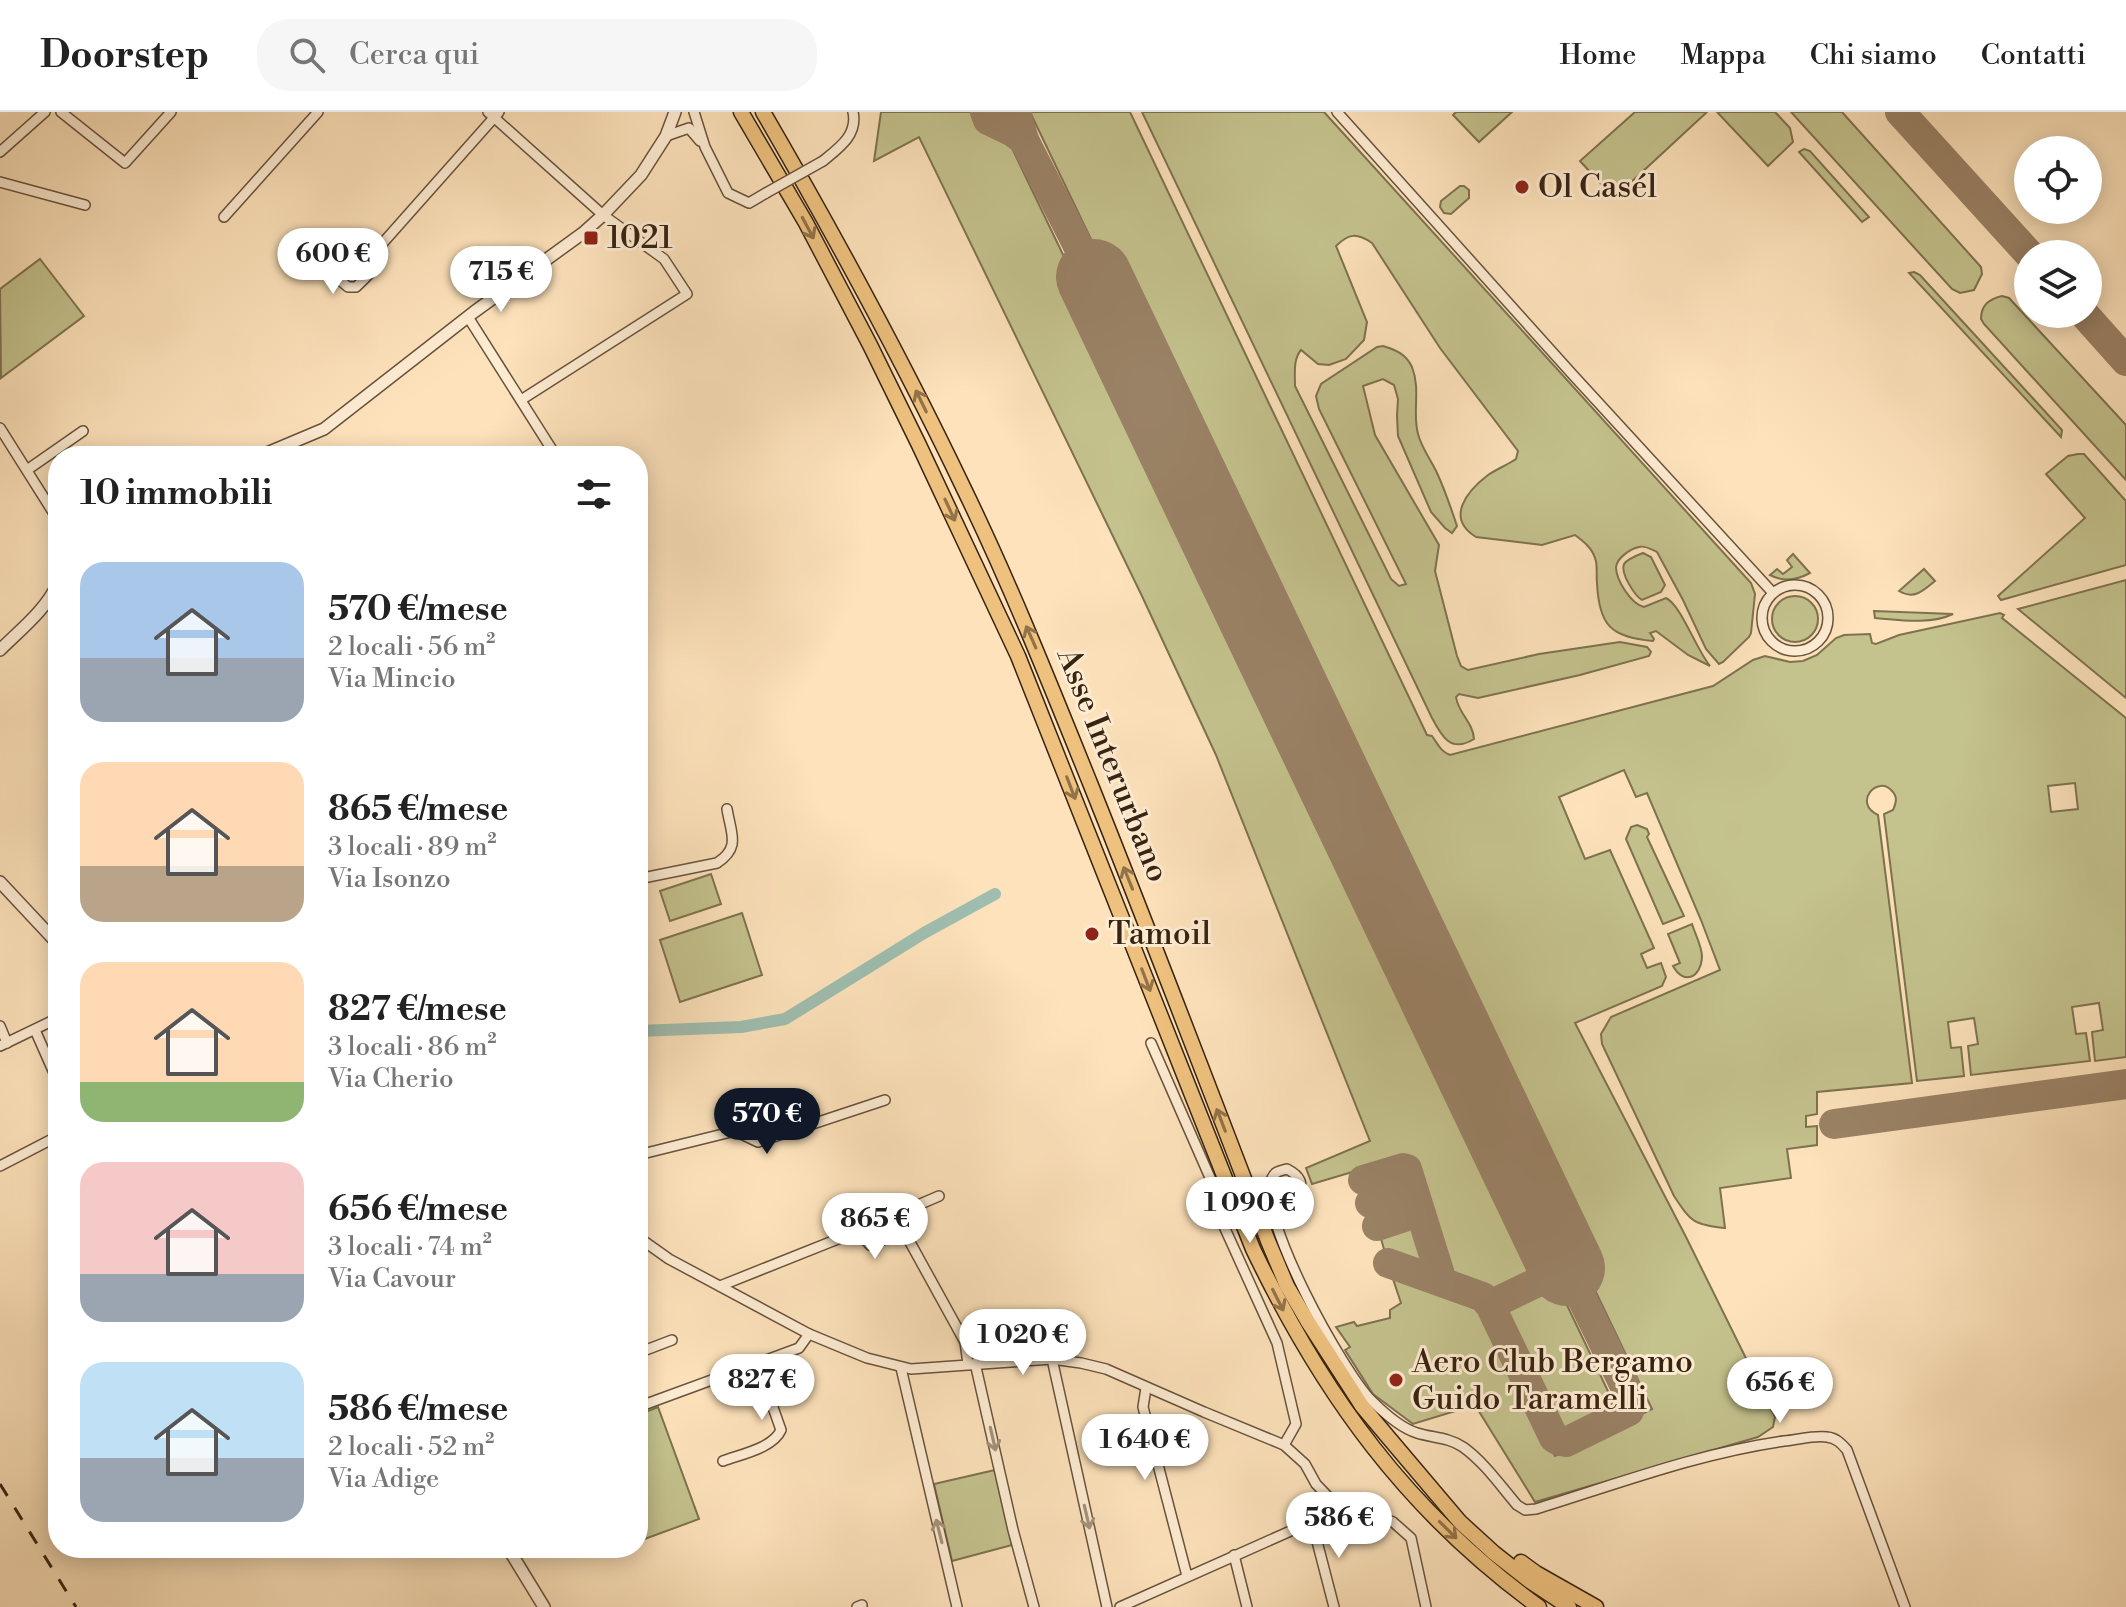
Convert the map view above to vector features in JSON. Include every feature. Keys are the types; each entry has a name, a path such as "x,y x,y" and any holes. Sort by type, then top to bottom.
{"highway":[{"name":"Asse Interurbano","path":"741,112 806,223 870,345 1011,642 1248,1236 1292,1327 1335,1397 1426,1509 1471,1553 1539,1607"},
{"name":"Asse Interurbano","path":"763,112 888,335 966,492 1036,648 1287,1286 1343,1378 1460,1522 1506,1563 1569,1607"},
{"path":"1388,1437 1404,1447 1501,1547 1536,1573 1596,1607"}],"street":[{"path":"0,152 45,112"},
{"path":"61,112 125,163 171,112"},
{"path":"224,217 318,112"},
{"path":"287,446 324,429 468,317 583,233 641,175 666,136 676,112 705,147"},
{"path":"694,112 705,147 728,193 749,203 823,161 846,142 855,120 853,112"},
{"path":"1337,112 1773,593"},
{"path":"381,245 370,244 354,258 340,277 342,282 353,288 359,285 380,260 381,245 494,114 603,215 664,259 687,294 521,400"},
{"path":"666,136 689,128"},
{"path":"0,182 85,205"},
{"path":"468,317 550,446"},
{"path":"0,428 5,445 27,470 48,504"},
{"path":"61,446 83,431"},
{"path":"27,470 48,455"},
{"path":"1794,585 1809,588 1820,597 1827,611 1827,626 1815,644 1794,651 1779,647 1768,637 1762,624 1763,610 1773,593 1794,585"},
{"path":"0,650 48,605"},
{"path":"648,877 717,863 728,856 733,846 727,809"},
{"path":"0,882 48,933"},
{"path":"0,1026 4,1045 48,1023"},
{"path":"35,1030 48,1059"},
{"path":"1151,1043 1218,1196 1222,1222 1277,1343 1296,1424 1284,1445"},
{"path":"648,1153 735,1131 758,1142 885,1100"},
{"path":"0,1166 48,1141"},
{"path":"720,1286 939,1196"},
{"path":"1272,1207 1284,1248 1311,1307 1353,1377 1370,1399 1416,1433 1442,1438 1461,1446 1478,1460 1517,1505 1525,1510 1536,1509 1717,1454 1757,1445 1832,1438 1847,1450 1905,1607"},
{"path":"895,1215 965,1342 1034,1607"},
{"path":"858,1231 870,1245 904,1232"},
{"path":"648,1244 669,1259 809,1334 867,1358 901,1368 1052,1359 1106,1369 1284,1445 1305,1464 1316,1484 1340,1509"},
{"path":"648,1404 799,1348 809,1334"},
{"path":"648,1349 672,1340"},
{"path":"1052,1359 1107,1607"},
{"path":"723,1461 770,1443 781,1430 758,1365"},
{"path":"901,1368 957,1607"},
{"path":"1146,1388 1143,1407 1187,1576"},
{"path":"1125,1606 1340,1509 1371,1513 1393,1522 1411,1538 1426,1607"},
{"path":"1312,1522 1334,1607"},
{"path":"1234,1555 1247,1607"},
{"path":"514,1558 544,1607"}],"shaded area":[{"path":"881,112 972,112 978,129 987,134 1005,136 1009,142 1547,1265 1545,1272 1539,1276 1506,1290 1488,1290 1447,1276 1410,1159 1361,1175 1359,1170 1312,1184 1306,1168 1370,1141 1216,755 919,137 874,161"},
{"path":"1030,112 1130,112 1427,735 1432,736 1450,755 1713,686 1753,660 1765,656 1790,662 1803,661 1817,655 1844,635 1870,634 1872,643 1876,644 1899,635 2000,613 2004,615 2002,618 2126,718 2126,1057 2095,1061 2092,1032 2103,1030 2099,1003 2072,1007 2076,1034 2086,1033 2090,1061 1971,1075 1968,1046 1978,1044 1974,1018 1948,1022 1951,1048 1961,1047 1964,1076 1917,1081 1884,814 1893,810 1896,798 1886,787 1875,788 1867,798 1867,804 1878,815 1912,1083 1817,1092 1817,1114 1806,1116 1806,1127 1817,1126 1817,1145 1787,1149 1791,1178 1720,1188 1725,1228 1694,1221 1674,1196 1602,1044 1601,1034 1611,1017 1720,970 1701,920 1647,793 1636,797 1624,770 1559,797 1585,859 1610,850 1654,948 1641,954 1647,968 1661,963 1666,977 1662,986 1575,1023 1775,1417 1773,1427 1758,1437 1535,1502 1475,1405 1413,1424 1373,1394 1345,1350 1350,1347 1336,1327 1354,1322 1357,1326 1390,1318 1390,1310 1401,1303 1390,1270 1468,1297 1486,1311 1555,1456 1652,1409","holes":["2075,783 2078,809 2051,812 2048,786"]},
{"path":"1142,112 1324,112 1751,583 1755,594 1749,637 1719,664 1706,649 1657,552 1648,548 1635,548 1619,560 1616,567 1621,585 1634,601 1644,607 1666,598 1672,602 1710,666 1688,655 1656,631 1650,633 1653,641 1627,636 1610,627 1598,598 1595,558 1575,535 1542,545 1476,537 1467,530 1461,513 1467,497 1488,475 1516,459 1518,451 1440,348 1372,243 1362,237 1349,237 1336,246 1367,322 1364,340 1346,359 1329,365 1318,364 1301,350 1296,362 1295,386 1391,579 1399,586 1406,584 1319,409 1316,396 1321,384 1383,346 1400,353 1412,367 1416,384 1418,434 1440,479 1457,526 1452,533 1431,512 1398,436 1398,399 1394,385 1383,379 1363,386 1375,435 1439,545 1435,571 1461,666 1468,670 1539,654 1620,642 1647,647 1651,652 1649,656 1580,675 1478,698 1459,694 1457,703 1474,739 1459,744 1447,740 1431,716"},
{"path":"1456,112 1512,112 1479,142 1453,115"},
{"path":"1635,112 1707,112 1614,198 1580,161"},
{"path":"1717,112 1775,112 1790,128 1793,142 1768,166"},
{"path":"1791,112 1842,112 1981,267 1982,274 1974,290 1960,293 1952,289"},
{"path":"1804,149 1810,151 1869,217 1862,222 1799,152"},
{"path":"1460,186 1469,190 1469,198 1451,214 1444,213 1440,207 1441,201"},
{"path":"40,259 84,316 1,378 0,289"},
{"path":"1914,272 2062,430 2061,437 1909,273"},
{"path":"2002,296 2009,298 2014,303 2014,328 2037,328 2126,425 2126,480 1984,324 1981,314 1990,301"},
{"path":"2084,454 2126,501 2126,565 2001,600 1998,596 2085,518 2046,474 2068,456"},
{"path":"1643,553 1651,557 1665,585 1661,592 1642,600 1629,584 1623,568 1628,560"},
{"path":"1793,554 1810,573 1790,579 1770,575 1777,569 1783,574 1792,567 1787,560"},
{"path":"1924,569 1935,581 1914,594 1899,591"},
{"path":"2126,580 2126,698 2018,609"},
{"path":"1795,596 1811,603 1818,619 1811,635 1795,642 1779,635 1772,619 1779,603"},
{"path":"1874,611 1953,614 1935,620 1905,621 1875,618"},
{"path":"1637,825 1647,829 1647,837 1684,916 1663,924 1626,839 1631,827"},
{"path":"711,874 721,904 670,921 660,891"},
{"path":"742,913 762,975 680,1002 660,940"},
{"path":"1692,924 1702,957 1699,970 1687,977 1673,966 1680,963 1668,934"},
{"path":"1396,1177 1406,1186 1368,1197 1365,1186"},
{"path":"1402,1199 1412,1204 1413,1208 1375,1220 1372,1208"},
{"path":"1409,1222 1419,1228 1433,1272 1386,1256 1379,1232"},
{"path":"1556,1282 1616,1408 1613,1414 1567,1434 1556,1427 1507,1323 1511,1307 1517,1301"},
{"path":"658,1407 699,1519 648,1538 648,1411"},
{"path":"995,1470 1012,1545 952,1561 934,1484"}],"waterway":[{"path":"648,1031 741,1027 785,1019 924,933 995,894"}],"taxiway":[{"path":"985,112 988,120 1024,140"},
{"path":"1016,112 1024,140 1094,277"},
{"path":"1900,112 2016,240"},
{"path":"2097,328 2126,361"},
{"path":"1834,1124 2126,1084"},
{"path":"1363,1180 1407,1169 1442,1281"},
{"path":"1370,1203 1414,1192"},
{"path":"1377,1226 1421,1214"},
{"path":"1388,1263 1483,1297 1490,1305 1554,1438 1566,1442 1629,1411 1632,1401 1567,1268 1490,1305"}],"runway":[{"path":"1094,277 1567,1268"}],"railway":[{"path":"0,1484 76,1607"}],"place":[{"name":"Ol Casél","path":"1522,187"},
{"name":"1021","path":"591,238"},
{"name":"Tamoil","path":"1092,934"},
{"name":"Aero Club Bergamo Guido Taramelli","path":"1396,1380"}]}
